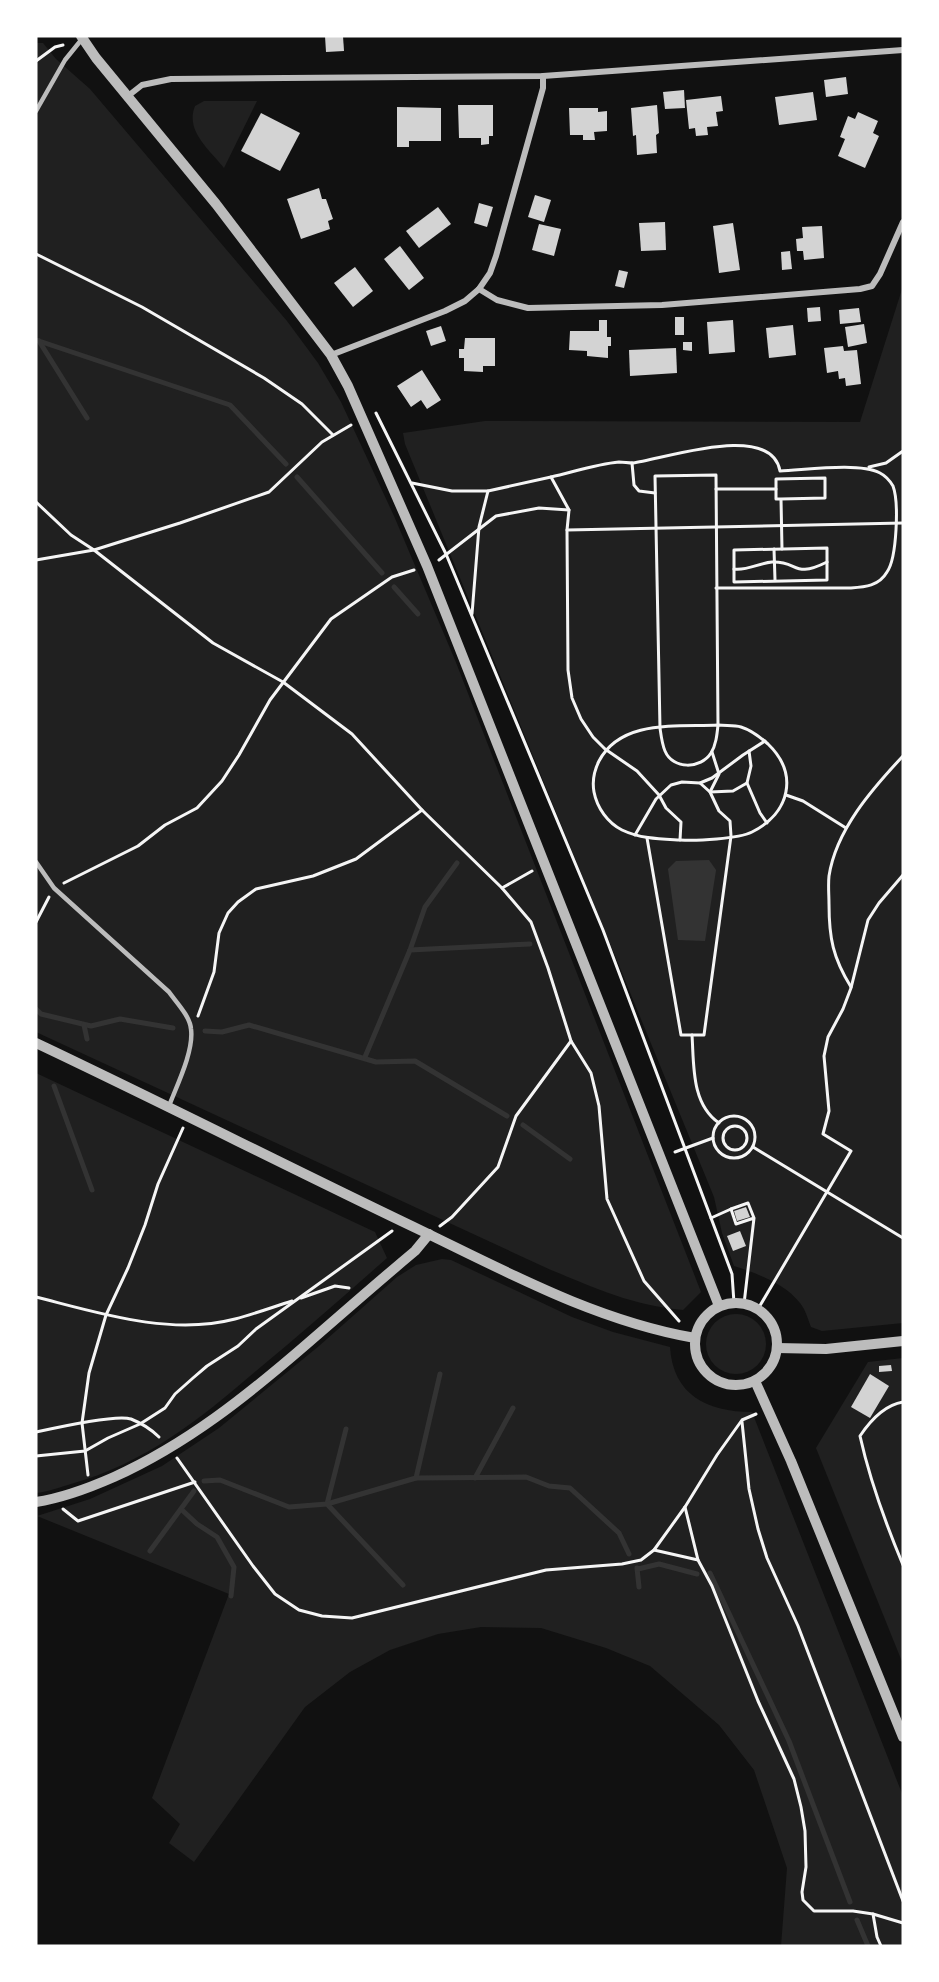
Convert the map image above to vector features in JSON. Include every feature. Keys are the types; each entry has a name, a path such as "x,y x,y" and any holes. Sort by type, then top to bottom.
{"street":[{"path":"81,38 216,204 331,355 363,418 427,566 719,1306"},
{"path":"128,96 142,85 171,79 543,76 903,50"},
{"path":"331,355 445,311 465,301 479,289 490,273 496,256 543,88 543,76"},
{"path":"479,289 497,300 528,308 662,305 860,289 872,286 880,274 903,222"},
{"path":"36,1043 577,1304 615,1318 694,1338"},
{"path":"36,1502 52,1500 89,1488 133,1468 205,1427 255,1388 416,1251 429,1234"},
{"path":"739,1303 758,1309 767,1317 773,1326 777,1348 774,1360 767,1371 755,1381 733,1386 721,1384 703,1370 697,1360 694,1338 703,1319 719,1306 739,1303"},
{"path":"777,1348 826,1349 903,1341"},
{"path":"755,1381 903,1737"}],"lane":[{"path":"36,111 65,60 81,38"},
{"path":"36,862 54,888 169,992 184,1013 192,1028 189,1052 169,1106"}],"path":[{"path":"36,61 55,47 81,38"},
{"path":"36,254 142,307 264,378 302,404 333,435"},
{"path":"372,404 446,554 603,930 732,1274 739,1303"},
{"path":"36,560 94,550 269,492 321,442 363,418"},
{"path":"411,483 452,491 488,491 619,462 632,463 699,448 741,446 752,447 775,456 779,462 780,479"},
{"path":"780,471 873,467 886,463 903,451"},
{"path":"632,463 634,485 639,491 655,493"},
{"path":"716,588 867,587 877,583 887,573 894,558 896,523 893,486 887,477 864,467"},
{"path":"716,475 718,725 712,752 696,764 686,765 669,757 664,750 660,728 655,493 655,476 716,475"},
{"path":"551,477 568,510 568,670 572,698 581,719 605,749 636,771 659,795 666,808 681,822 680,840"},
{"path":"825,478 825,498 776,499 776,479 780,479 825,478"},
{"path":"716,489 776,489"},
{"path":"472,616 479,527 488,491"},
{"path":"781,499 782,549"},
{"path":"36,502 71,535 94,550 213,643 283,682 352,734 422,810 502,888 531,922 571,1041 591,1073 599,1106 607,1199 644,1281 694,1338"},
{"path":"36,922 54,888 138,846 165,825 197,808 222,781 270,700 332,619 392,577 436,562 496,516 538,508 568,510"},
{"path":"567,530 903,523"},
{"path":"827,548 827,580 734,582 734,550 774,549 827,548"},
{"path":"774,549 775,580"},
{"path":"734,569 739,570 774,562 803,570 827,562"},
{"path":"752,580 752,588"},
{"path":"797,580 797,588"},
{"path":"718,725 742,727 765,741 782,763 787,779 786,795 780,810 767,823 750,833 697,841 648,838 635,835 612,824 599,808 595,799 594,774 605,749 621,736 640,730 718,725"},
{"path":"635,835 659,795 671,785 682,782 700,783 719,774 765,741"},
{"path":"749,751 751,766 747,783 767,823"},
{"path":"710,792 719,774 712,752"},
{"path":"851,988 840,969 832,947 829,924 829,877 835,852 846,828 870,794 903,756"},
{"path":"648,838 681,1035 704,1035 731,836 730,821 719,812 710,792 700,783"},
{"path":"710,792 733,791 747,783"},
{"path":"786,795 803,801 846,828"},
{"path":"192,1028 214,972 219,933 228,913 238,902 256,889 313,876 356,859 422,810"},
{"path":"502,888 545,865"},
{"path":"758,1309 851,1151 823,1134 829,1111 824,1056 828,1037 851,988 868,920 903,875"},
{"path":"692,1035 695,1081 708,1114 718,1123"},
{"path":"429,1234 452,1217 498,1167 516,1116 571,1041"},
{"path":"89,1488 82,1423 89,1373 106,1315 128,1268 158,1184 188,1116"},
{"path":"735,1116 746,1120 754,1129 755,1142 749,1152 738,1158 721,1154 713,1138 718,1123 735,1116"},
{"path":"741,1127 746,1120"},
{"path":"733,1125 741,1127 747,1136 745,1144 734,1150 726,1147 723,1140 726,1129 733,1125"},
{"path":"675,1152 713,1138"},
{"path":"721,1154 726,1147"},
{"path":"753,1147 903,1238"},
{"path":"710,1218 748,1203 754,1218 739,1303"},
{"path":"731,1209 736,1224 754,1218"},
{"path":"36,1456 85,1451 140,1424 165,1408 175,1394 207,1366 238,1346 256,1329 404,1222"},
{"path":"36,1297 150,1324 186,1325 233,1320 335,1286 369,1290"},
{"path":"903,1402 872,1419 860,1436 883,1519 903,1565"},
{"path":"36,1432 82,1423 129,1418 154,1432 170,1448 252,1566 275,1594 299,1610 322,1616 352,1618 546,1570 622,1564 641,1560 654,1550 742,1420 768,1408"},
{"path":"742,1420 749,1489 767,1558 798,1626 903,1901"},
{"path":"52,1500 78,1521 195,1482"},
{"path":"685,1507 698,1560 712,1586 758,1701 794,1779 805,1831 806,1867 803,1900 814,1911 853,1911 903,1923"},
{"path":"654,1550 698,1560"},
{"path":"873,1914 881,1946"}],"shaded area":[{"path":"36,43 43,43 56,59 90,89 287,321 318,363 341,402 394,516 455,660 701,1292 683,1310 631,1300 599,1290 551,1270 36,1032"},
{"path":"204,101 257,101 224,168 200,139 193,124 195,106"},
{"path":"903,286 903,1323 822,1331 811,1327 804,1309 783,1287 734,1266 722,1233 714,1197 405,444 403,433 485,421 860,422"},
{"path":"709,860 716,870 705,941 678,940 668,869 676,861"},
{"path":"36,1073 375,1232 387,1258 235,1389 170,1438 147,1452 98,1475 36,1493"},
{"path":"442,1259 451,1260 572,1317 613,1332 670,1347 678,1377 685,1389 695,1398 721,1409 752,1412 903,1796 903,1946 781,1946 787,1868 754,1770 719,1725 650,1666 606,1648 541,1628 481,1627 438,1634 390,1650 350,1672 305,1707 194,1862 169,1843 180,1824 152,1798 229,1594 37,1516 90,1499 162,1466 219,1428 319,1346 397,1277 416,1265"},
{"path":"736,1314 753,1319 761,1327 766,1344 761,1361 753,1369 736,1374 719,1369 711,1361 706,1344 711,1327 719,1319"},
{"path":"903,1358 903,1664 816,1448 868,1362"}],"building":[{"path":"325,36 343,36 344,51 326,52"},
{"path":"846,77 848,94 826,97 824,80"},
{"path":"684,90 685,108 665,109 663,92"},
{"path":"813,92 817,120 779,125 775,97"},
{"path":"721,96 723,111 716,112 718,126 707,127 708,135 696,136 695,128 689,129 686,100"},
{"path":"458,105 493,105 493,136 489,136 489,144 481,145 481,138 459,138"},
{"path":"657,105 659,133 656,135 657,153 637,155 631,108"},
{"path":"397,107 441,108 441,141 409,141 409,147 397,147"},
{"path":"569,108 598,108 598,112 607,111 607,131 594,132 595,140 583,140 583,135 570,135"},
{"path":"858,112 878,121 873,133 879,136 865,168 838,156 845,139 840,137 848,116 855,119"},
{"path":"261,113 300,133 280,171 241,151"},
{"path":"319,188 322,199 326,199 333,219 328,221 330,229 301,239 287,199"},
{"path":"535,195 551,200 544,222 528,217"},
{"path":"479,203 493,207 487,227 474,223"},
{"path":"438,207 451,224 419,248 406,231"},
{"path":"665,222 666,250 641,251 639,223"},
{"path":"733,223 740,270 719,273 713,226"},
{"path":"539,224 561,229 554,256 532,250"},
{"path":"822,226 824,258 804,260 803,251 797,251 796,239 803,238 802,227"},
{"path":"400,246 424,278 409,290 384,259"},
{"path":"790,251 792,269 782,270 781,252"},
{"path":"355,267 373,291 353,307 334,283"},
{"path":"619,270 628,272 624,288 615,286"},
{"path":"820,307 821,321 808,322 807,308"},
{"path":"859,308 861,322 840,324 839,310"},
{"path":"675,317 684,317 684,335 675,335"},
{"path":"599,320 607,320 607,337 611,337 608,358 587,356 587,351 569,350 570,331 599,331"},
{"path":"733,320 735,352 709,354 707,322"},
{"path":"864,324 867,343 848,347 845,327"},
{"path":"793,325 796,355 769,358 766,328"},
{"path":"441,326 446,341 431,346 426,331"},
{"path":"465,338 495,338 495,366 483,366 483,372 464,371 464,358 459,358 459,349 464,349"},
{"path":"683,342 692,342 692,351 683,350"},
{"path":"843,346 844,351 857,350 861,384 846,386 845,378 839,379 838,371 827,373 824,348"},
{"path":"676,348 677,373 630,376 629,350"},
{"path":"422,370 441,400 427,409 421,400 411,407 397,386"},
{"path":"746,1207 750,1217 737,1221 734,1211"},
{"path":"740,1231 746,1246 733,1251 727,1236"},
{"path":"891,1365 892,1371 879,1372 879,1366"},
{"path":"870,1374 889,1386 870,1418 851,1407"}],"waterway":[{"path":"36,340 230,405 286,464"},
{"path":"39,341 87,418"},
{"path":"297,477 382,573"},
{"path":"394,587 418,614"},
{"path":"410,950 425,907 457,863"},
{"path":"365,1057 410,950 530,944"},
{"path":"36,1009 41,1014 91,1026 120,1019 173,1028"},
{"path":"84,1025 87,1039"},
{"path":"205,1031 222,1032 249,1025 376,1062 415,1061 507,1116"},
{"path":"54,1086 92,1190"},
{"path":"523,1125 570,1159"},
{"path":"416,1478 440,1374"},
{"path":"475,1478 513,1408"},
{"path":"346,1429 327,1504 403,1585"},
{"path":"204,1481 220,1480 289,1507 327,1504 416,1478 526,1477 549,1486 570,1488 619,1533 629,1554"},
{"path":"150,1551 194,1491"},
{"path":"181,1509 197,1524 217,1537 234,1567 231,1596"},
{"path":"638,1569 659,1564 697,1574"},
{"path":"637,1568 639,1587"},
{"path":"710,1573 789,1741 850,1902"},
{"path":"857,1920 868,1946"}]}
